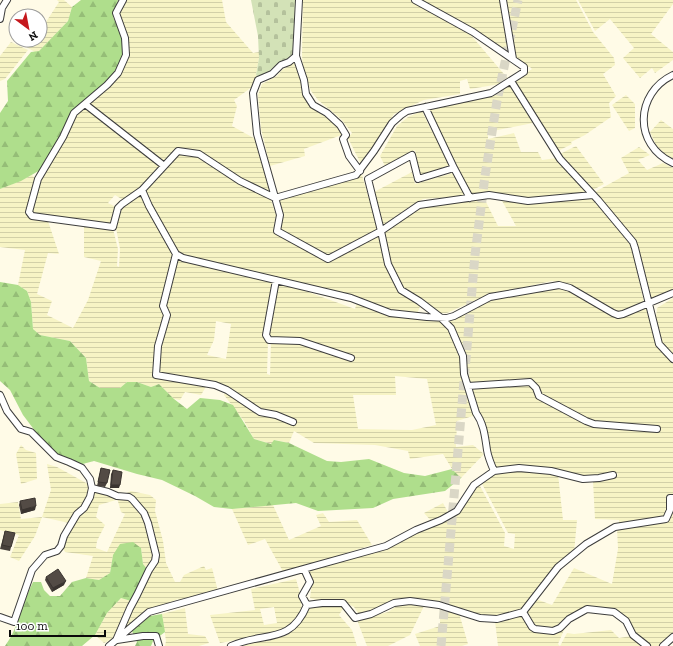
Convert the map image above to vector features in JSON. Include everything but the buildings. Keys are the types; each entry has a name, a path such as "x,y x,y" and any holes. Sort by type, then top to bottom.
{"street":[{"path":"0,19 2,8 6,0"},
{"path":"123,0 116,13 125,38 126,55 118,73 107,85 74,113 63,137 38,179 29,212 32,216 113,227 118,208 142,190 178,150 199,154 240,181 275,198 356,175 392,123 407,111 491,93 524,72 524,67 473,32 415,0"},
{"path":"299,0 296,56 304,80 306,94 313,105 340,125 346,135 343,139 350,156 360,171"},
{"path":"503,0 513,59"},
{"path":"296,56 289,62 281,65 272,74 258,80 252,93 257,134 280,215 277,231 328,259 382,231 419,205 489,195 528,201 593,195"},
{"path":"673,75 652,92 646,103 644,127 648,140 654,148 661,156 673,163"},
{"path":"511,81 560,159 593,195 632,242 635,248 659,344 673,359"},
{"path":"85,104 163,165"},
{"path":"425,107 470,198"},
{"path":"454,168 418,179 412,155 368,179 382,231 388,264 401,290 419,301 440,317 451,328 463,356 464,374 485,434 487,452 494,471"},
{"path":"142,190 149,206 176,254 183,258 351,298 390,313 447,318 454,316 490,297 559,285 570,288 618,315 624,314 673,293"},
{"path":"176,254 163,306 167,315 158,346 156,375 215,385 227,390 260,412 276,415 293,422"},
{"path":"276,280 266,335 269,340 300,341 351,358"},
{"path":"468,386 530,382 536,388 540,396 594,424 657,429"},
{"path":"0,395 7,411 21,429 31,432 56,457 82,468 90,479 91,486 90,496 84,508 77,514 64,536 62,546 57,551 45,555 32,570 14,622 0,617"},
{"path":"109,646 149,612 386,546 416,530 441,520 457,510 474,485 494,471 519,468 551,470 582,479 613,475"},
{"path":"91,486 117,496 129,497 132,499 144,513 156,555 155,561 130,608 116,641"},
{"path":"307,605 322,603 343,604 355,618 371,614 394,603 410,601 439,605 480,618 497,619 523,612 558,567 586,544 616,527 666,519 670,510 670,498 673,498"},
{"path":"304,569 310,582 302,596 307,605"},
{"path":"231,646 242,641 265,638 287,632 293,628 303,614 307,605"},
{"path":"523,612 532,627 535,629 553,631 560,628 569,619 587,609 614,612 626,621 633,635 647,646"},
{"path":"116,641 143,636 156,636 159,646"},
{"path":"663,646 673,637"}],"shaded area":[{"path":"57,0 64,0 72,7 68,21 48,42 48,19 59,2"},
{"path":"125,0 222,0 226,22 253,53 259,52 256,75 258,77 252,87 234,100 237,106 232,126 261,142 270,192 261,191 217,164 177,149 163,163 88,104 127,57 117,14"},
{"path":"303,0 410,0 470,34 509,80 506,83 470,89 467,79 460,81 460,94 424,100 394,114 361,164 348,138 352,133 341,119 318,100 311,91 303,71"},
{"path":"417,0 501,0 510,55"},
{"path":"505,0 576,0 593,32 614,58 615,65 603,74 616,96 609,103 611,117 585,135 571,142 572,144 558,151 515,84 516,80 532,69 515,58"},
{"path":"578,0 673,0 673,4 651,34 673,52 673,60 655,73 652,68 640,78 623,58 634,48 610,19 595,31"},
{"path":"8,46 8,48 24,48 28,50 5,79 0,81 0,56"},
{"path":"28,48 42,48 35,52"},
{"path":"295,62 301,79 304,96 312,108 338,125 344,134 304,149 305,156 270,166 261,129 258,95 262,84 277,76 282,70"},
{"path":"511,84 533,123 488,132 488,139 514,133 521,152 538,152 542,160 557,158 588,194 528,198 472,195 429,109"},
{"path":"626,95 635,104 635,128 629,131 612,105"},
{"path":"85,106 160,166 141,189 123,200 115,195 108,203 116,207 112,225 33,215 31,211 39,179 74,114"},
{"path":"422,111 450,165 420,176 415,150 385,166 380,156 397,126 408,117"},
{"path":"661,120 673,129 673,158 666,155 656,145 650,132"},
{"path":"576,146 604,184 591,191 560,154"},
{"path":"639,147 650,155 638,160 647,170 663,163 673,168 673,290 649,301 638,253 593,193 629,173 621,158"},
{"path":"177,153 198,156 226,175 271,200 276,215 273,231 329,262 379,235 400,291 421,304 417,314 390,311 360,298 339,292 184,257 178,252 151,205 146,191 147,187"},
{"path":"412,172 415,184 453,173 465,196 423,199 383,225 374,192"},
{"path":"32,175 35,178 27,216 29,218 48,221 59,254 48,253 37,294 52,301 47,315 73,328 88,300 101,261 84,257 84,227 113,229 118,249 117,266 119,267 120,249 116,228 119,208 141,193 174,254 162,305 165,315 155,376 207,385 201,395 185,392 180,400 174,399 159,384 151,387 137,382 127,382 120,388 100,388 89,381 86,358 70,341 40,335 33,329 31,302 27,291 18,285 25,250 0,247 0,189"},
{"path":"362,175 378,230 329,256 280,230 283,216 278,200"},
{"path":"484,198 498,226 516,226 501,199 592,198 631,243 644,303 621,313 612,312 564,283 552,281 487,295 447,313 440,313 403,290 389,263 384,233 420,207"},
{"path":"177,259 274,282 265,336 268,342 267,374 270,375 271,342 301,343 352,360 353,358 301,340 271,338 269,335 277,282 355,309 357,302 376,310 395,315 442,320 452,333 461,355 463,375 476,415 457,421 456,447 473,445 484,454 461,478 452,469 443,454 410,459 408,451 375,445 314,443 294,431 289,443 275,440 272,444 254,439 244,421 224,395 226,391 260,413 275,416 294,425 295,422 276,414 262,411 225,386 196,378 158,374 159,346 169,315 165,306","holes":["216,321 231,324 226,359 207,355 214,340","395,376 427,379 436,425 412,430 358,429 353,395 396,395"]},
{"path":"559,288 569,289 617,318 625,317 646,307 657,345 673,362 673,496 665,518 619,525 619,520 595,519 593,481 618,475 617,473 588,480 557,470 495,469 470,388 527,384 471,385 468,382 464,353 445,320 490,299","holes":["529,384 536,384 541,396 594,422 660,429 659,432 625,429 579,421 538,398 534,388"]},
{"path":"673,298 673,355 660,341 656,318 657,308"},
{"path":"21,445 26,450 36,453 37,479 21,484 16,454"},
{"path":"47,464 57,467 88,484 89,494 84,505 74,514 69,523 42,517 51,490"},
{"path":"519,470 558,474 563,520 577,520 574,553 522,610 498,617 480,616 412,600 365,615 358,613 354,607 340,600 320,601 310,598 312,582 309,571 396,545 415,533 453,516 473,488 479,484 505,533 504,546 514,549 515,534 508,533 481,482 493,474"},
{"path":"93,491 114,495 116,500 99,505 96,517 105,525 97,541 96,548 107,552 125,514 121,512 117,498 129,499 143,514 155,554 154,561 145,567 143,564 141,548 113,555 110,573 99,580 86,578 93,556 65,552 63,548 65,537"},
{"path":"131,491 150,495 156,500 155,511 163,541 166,563 175,582 180,582 184,575 204,566 206,570 212,568 218,591 181,605 178,599 157,608 118,635 156,561 144,512 122,495"},
{"path":"673,499 673,635 661,646 650,646 635,634 616,610 585,607 560,626 553,629 535,627 526,613 536,599 552,605 574,568 612,584 618,549 617,528 668,520"},
{"path":"18,502 21,519 42,517 35,536 19,561 10,557 19,535 0,530 0,504"},
{"path":"443,503 449,514 432,522 424,513"},
{"path":"273,505 289,540 321,526 316,515 323,513 329,522 357,520 372,545 321,561 300,572 286,577 265,539 248,545 232,509"},
{"path":"296,579 300,593 302,611 292,627 279,632 220,643 210,615 255,610 251,589","holes":["274,607 277,623 264,625 260,609"]},
{"path":"121,598 131,601 112,639 104,643 95,635 107,613"},
{"path":"400,604 424,606 410,635 388,646 367,646 357,620 388,612"},
{"path":"341,605 344,607 339,615 352,630 357,646 237,646 241,643 268,641 287,635 294,629 309,608"},
{"path":"185,608 188,634 205,636 209,643 199,646 165,646 166,641 162,614"},
{"path":"440,608 459,613 468,644 462,646 420,646 415,634 440,626"},
{"path":"521,615 531,629 555,633 567,623 558,644 560,646 498,646 495,621"},
{"path":"611,630 619,638 631,636 635,641 645,646 560,646 567,633 574,634"}],"green space":[{"path":"81,0 118,0 113,17 124,40 124,56 116,72 87,100 77,107 42,169 21,181 0,189 0,113 8,101 7,81 31,52 39,51 42,48 48,48 48,42 68,21 72,7"},
{"path":"251,0 295,0 294,53 290,59 278,64 266,74 258,77 256,75 259,58 258,36"},
{"path":"0,282 18,285 27,291 31,302 33,329 40,335 70,341 86,358 89,381 100,388 120,388 127,382 137,382 151,387 159,384 187,409 200,398 220,400 233,405 254,439 271,444 274,440 289,443 327,461 341,462 369,459 404,473 425,476 452,469 461,478 445,491 393,499 373,508 318,511 296,503 232,509 214,507 162,480 94,461 75,466 54,456 23,415 10,390 0,381"},
{"path":"133,542 141,548 143,564 147,569 131,601 121,598 107,613 95,635 82,646 5,646 14,631 33,582 41,582 44,590 50,596 60,596 72,582 86,578 99,580 110,573 113,555 120,544"},
{"path":"162,614 165,632 153,641 151,646 135,646 137,642 132,631 150,616"}],"tunnel":[{"path":"441,646 475,255 485,176 497,101 518,0"}]}
